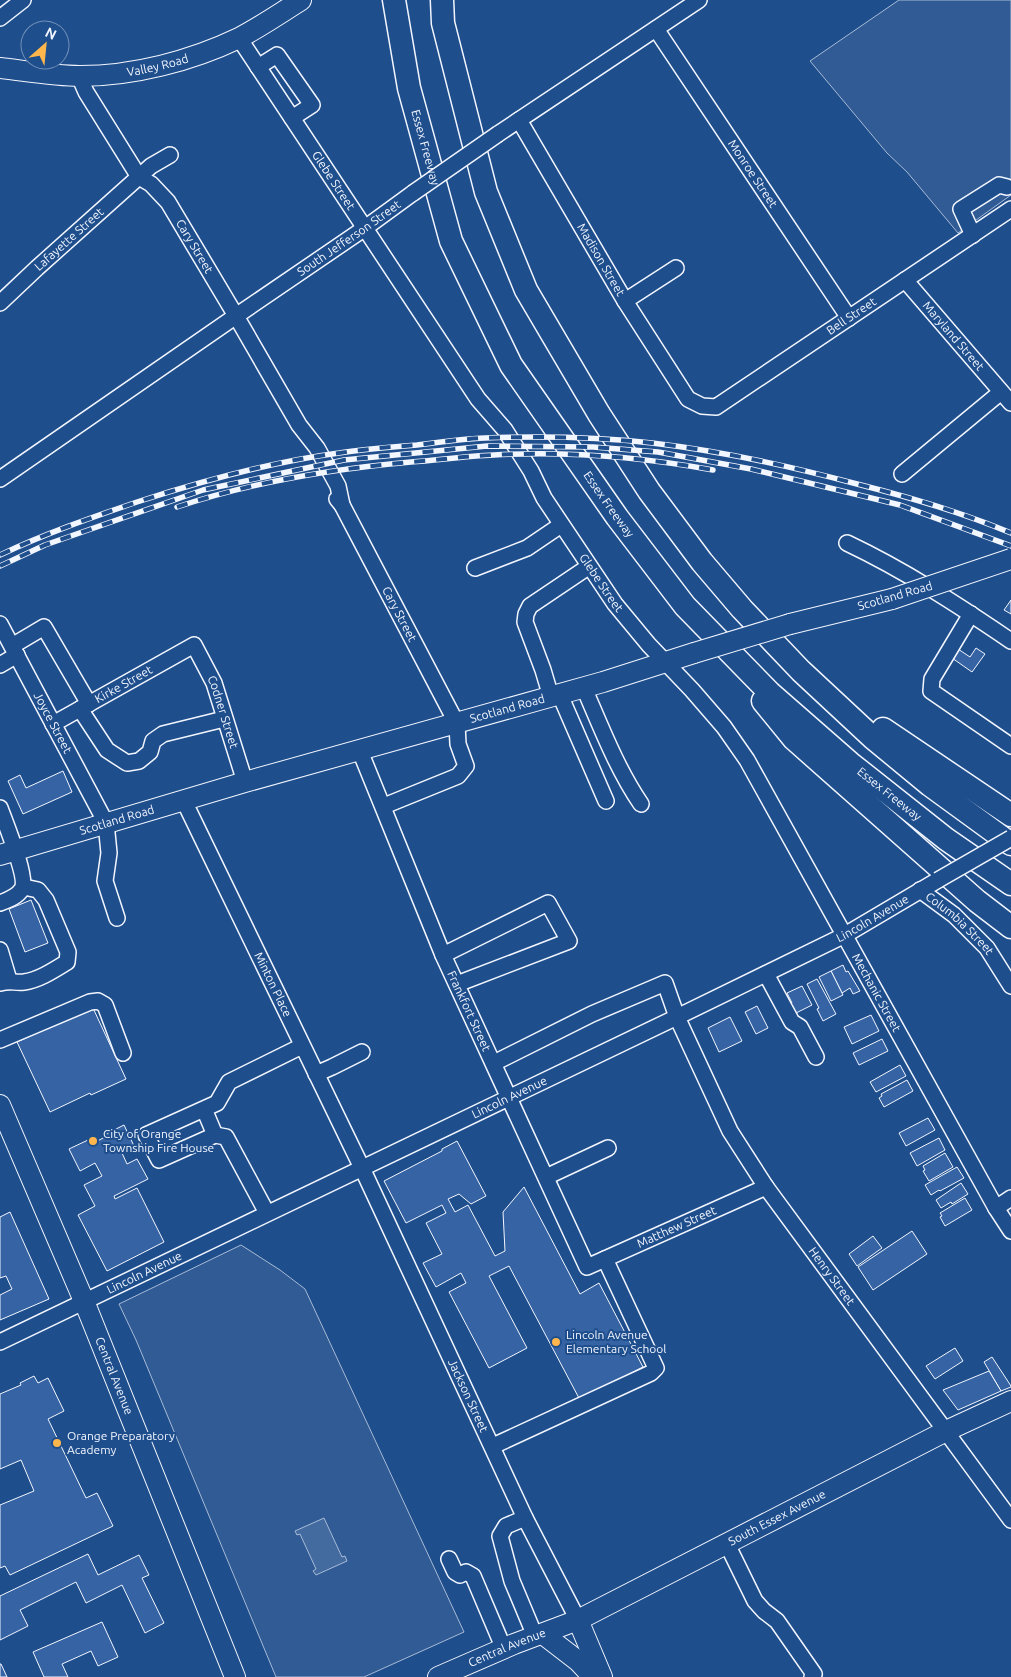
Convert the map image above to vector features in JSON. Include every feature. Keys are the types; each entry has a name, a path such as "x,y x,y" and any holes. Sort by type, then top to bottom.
{"highway":[{"name":"Essex Freeway","path":"394,0 411,96 451,241 511,365 617,517 685,606 770,692 850,763 946,839 1011,884"},
{"path":"442,0 443,23 486,192 526,290 599,414 655,499 702,562 742,609 802,671 880,744 930,785 1011,844"},
{"path":"685,606 794,739 976,901 1011,927"},
{"path":"802,671 884,730 1011,815"}],"main road":[{"name":"Valley Road","path":"0,68 79,76 113,74 159,67 239,38 290,3"},
{"name":"Scotland Road","path":"8,852 245,782 584,688 790,624 892,599 1011,559"},
{"name":"Central Avenue","path":"0,1104 84,1301 235,1677"},
{"name":"South Essex Avenue","path":"539,1635 578,1620 946,1431 1011,1401"},
{"path":"578,1620 602,1677"},
{"name":"Central Avenue","path":"438,1677 539,1635 578,1661 593,1677"}],"street":[{"path":"0,18 22,0"},
{"name":"South Jefferson Street","path":"0,479 366,228 498,134 699,0"},
{"name":"Monroe Street","path":"656,29 849,318"},
{"name":"Glebe Street","path":"239,38 478,399 505,430 531,471 544,498 588,567 614,604 666,663"},
{"path":"258,68 277,55 312,105 292,118"},
{"name":"Cary Street","path":"79,76 86,92 139,177 151,184 168,202 236,316 299,425 311,458 327,487 342,505 457,724"},
{"name":"Madison Street","path":"519,120 625,301 688,399"},
{"name":"Lafayette Street","path":"0,303 151,166 170,155"},
{"path":"973,235 961,209 999,185 1010,189"},
{"name":"Bell Street","path":"688,399 702,406 716,407 1011,209"},
{"path":"625,301 676,268"},
{"name":"Maryland Street","path":"902,474 1006,397 905,280"},
{"path":"474,568 527,548 561,525"},
{"path":"846,542 867,552 971,614 1011,641"},
{"path":"588,567 530,606 525,622 543,670 606,800"},
{"path":"971,614 932,679 931,691 1011,746"},
{"name":"Joyce Street","path":"0,624 106,823"},
{"path":"0,665 14,650 44,627 107,750 127,763 139,761 150,752 153,741 163,734 224,719"},
{"name":"Kirke Street","path":"53,724 194,645"},
{"name":"Codner Street","path":"194,645 214,684 245,782"},
{"name":"Mechanic Street","path":"666,663 724,727 747,760 996,1208 1011,1231"},
{"path":"584,688 630,787 641,804"},
{"path":"384,806 458,776 466,766 458,744 457,724"},
{"name":"Frankfort Street","path":"360,751 384,806 443,955 588,1267"},
{"name":"Minton Place","path":"184,801 362,1168"},
{"path":"0,808 8,852 23,878 24,887 18,896 0,903"},
{"path":"106,823 109,852 105,881 117,918"},
{"name":"Lincoln Avenue","path":"0,1342 845,935 1011,838"},
{"path":"0,950 5,982 23,982 45,975 67,962 68,952 46,900 38,890 24,887"},
{"name":"Columbia Street","path":"920,890 954,915 987,948 1011,986"},
{"path":"443,955 548,903 570,941 457,984"},
{"path":"766,974 792,1022 800,1027 816,1057"},
{"name":"Henry Street","path":"494,1063 592,1014 665,983 677,1017 730,1131 766,1187 1011,1520"},
{"path":"0,1040 90,1002 98,1001 105,1005 123,1053"},
{"path":"267,1213 226,1136 215,1135 159,1160 146,1135 217,1103 229,1082 302,1046"},
{"path":"316,1074 362,1052"},
{"path":"204,1109 215,1135"},
{"path":"546,1177 608,1148"},
{"name":"Jackson Street","path":"362,1168 525,1518 578,1620"},
{"name":"Matthew Street","path":"588,1267 766,1187"},
{"path":"996,1208 1011,1198"},
{"path":"493,1446 651,1373 656,1368 605,1260"},
{"path":"525,1518 506,1526 500,1536 512,1581 539,1635"},
{"path":"727,1544 752,1597 764,1611 777,1621 814,1674 812,1677"},
{"path":"449,1559 455,1572 460,1575 466,1572 474,1576 504,1648"}],"shaded area":[{"path":"899,0 1011,0 1011,195 958,233 907,172 887,153 810,61"},
{"path":"241,1245 305,1289 464,1632 364,1677 276,1677 136,1340 119,1304"},
{"path":"324,1518 342,1557 345,1556 347,1561 316,1575 313,1571 316,1569 300,1534 297,1535 295,1531"}],"building":[{"path":"1011,600 1011,614 1004,610"},
{"path":"976,648 985,654 972,672 952,658 958,649 970,657"},
{"path":"63,771 72,792 23,814 8,781 20,775 26,788"},
{"path":"31,900 48,943 25,952 9,909"},
{"path":"843,965 860,991 853,994 850,988 842,993 831,971"},
{"path":"831,971 843,995 831,1001 819,977"},
{"path":"817,979 836,1014 823,1021 807,984"},
{"path":"802,986 812,1005 792,1015 788,1006 792,1003 787,993"},
{"path":"757,1006 768,1028 756,1034 745,1012"},
{"path":"93,1008 126,1079 50,1112 17,1042"},
{"path":"871,1015 879,1031 852,1044 844,1027"},
{"path":"730,1017 742,1041 719,1052 708,1028"},
{"path":"882,1039 888,1051 859,1065 853,1053"},
{"path":"900,1065 906,1076 876,1092 870,1082"},
{"path":"907,1080 913,1091 884,1107 879,1098 882,1096 881,1094"},
{"path":"928,1118 935,1130 906,1146 899,1133"},
{"path":"124,1125 134,1146 122,1153 127,1164 137,1159 148,1179 114,1196 115,1199 137,1188 164,1242 107,1271 78,1215 95,1206 84,1185 102,1176 95,1163 80,1171 69,1149 88,1140 90,1145 105,1137 104,1135"},
{"path":"939,1138 945,1150 917,1166 910,1153"},
{"path":"457,1141 486,1196 471,1204 459,1194 448,1199 455,1212 468,1205 495,1256 505,1251 503,1212 524,1187 580,1294 599,1283 643,1367 580,1400 509,1266 489,1276 527,1348 489,1368 449,1292 466,1283 461,1273 436,1287 423,1263 442,1254 426,1223 446,1213 442,1205 406,1223 384,1181 442,1151 442,1149"},
{"path":"945,1153 953,1167 929,1181 923,1171 925,1170 923,1166"},
{"path":"957,1167 964,1178 931,1195 925,1185"},
{"path":"961,1183 968,1194 952,1204 951,1202 941,1208 936,1200"},
{"path":"965,1198 972,1210 945,1226 940,1213"},
{"path":"10,1212 49,1299 0,1320 0,1295 12,1289 6,1276 0,1278 0,1217"},
{"path":"912,1231 927,1254 873,1290 858,1267"},
{"path":"873,1236 882,1248 857,1266 849,1254"},
{"path":"955,1348 963,1361 935,1379 926,1366"},
{"path":"992,1357 1011,1387 1001,1391 984,1362"},
{"path":"989,1371 1001,1391 958,1410 943,1390"},
{"path":"34,1376 38,1383 48,1378 64,1411 48,1419 86,1498 97,1493 113,1526 10,1575 5,1566 0,1568 0,1505 34,1491 21,1460 0,1469 0,1394 21,1385 20,1383"},
{"path":"88,1554 98,1575 139,1555 149,1575 142,1578 164,1623 145,1633 122,1585 86,1603 76,1582 20,1610 28,1626 0,1640 0,1596"},
{"path":"102,1622 118,1657 98,1666 91,1651 62,1664 68,1677 44,1677 33,1652"},
{"path":"1,1664 7,1677 0,1677"}],"railway":[{"path":"0,555 50,533 137,502 262,467 358,450 506,437 610,439 678,446 730,455 806,471 896,494 954,512 1011,533"},
{"path":"0,566 45,545 203,490 344,460 487,446 593,447 658,452 751,469 900,505 1011,546"},
{"path":"177,507 234,490 322,473 381,465 484,456 521,454 604,456 713,470"}],"place":[{"name":"City of Orange Township Fire House","path":"93,1141"},
{"name":"Lincoln Avenue Elementary School","path":"556,1342"},
{"name":"Orange Preparatory Academy","path":"57,1443"}]}
